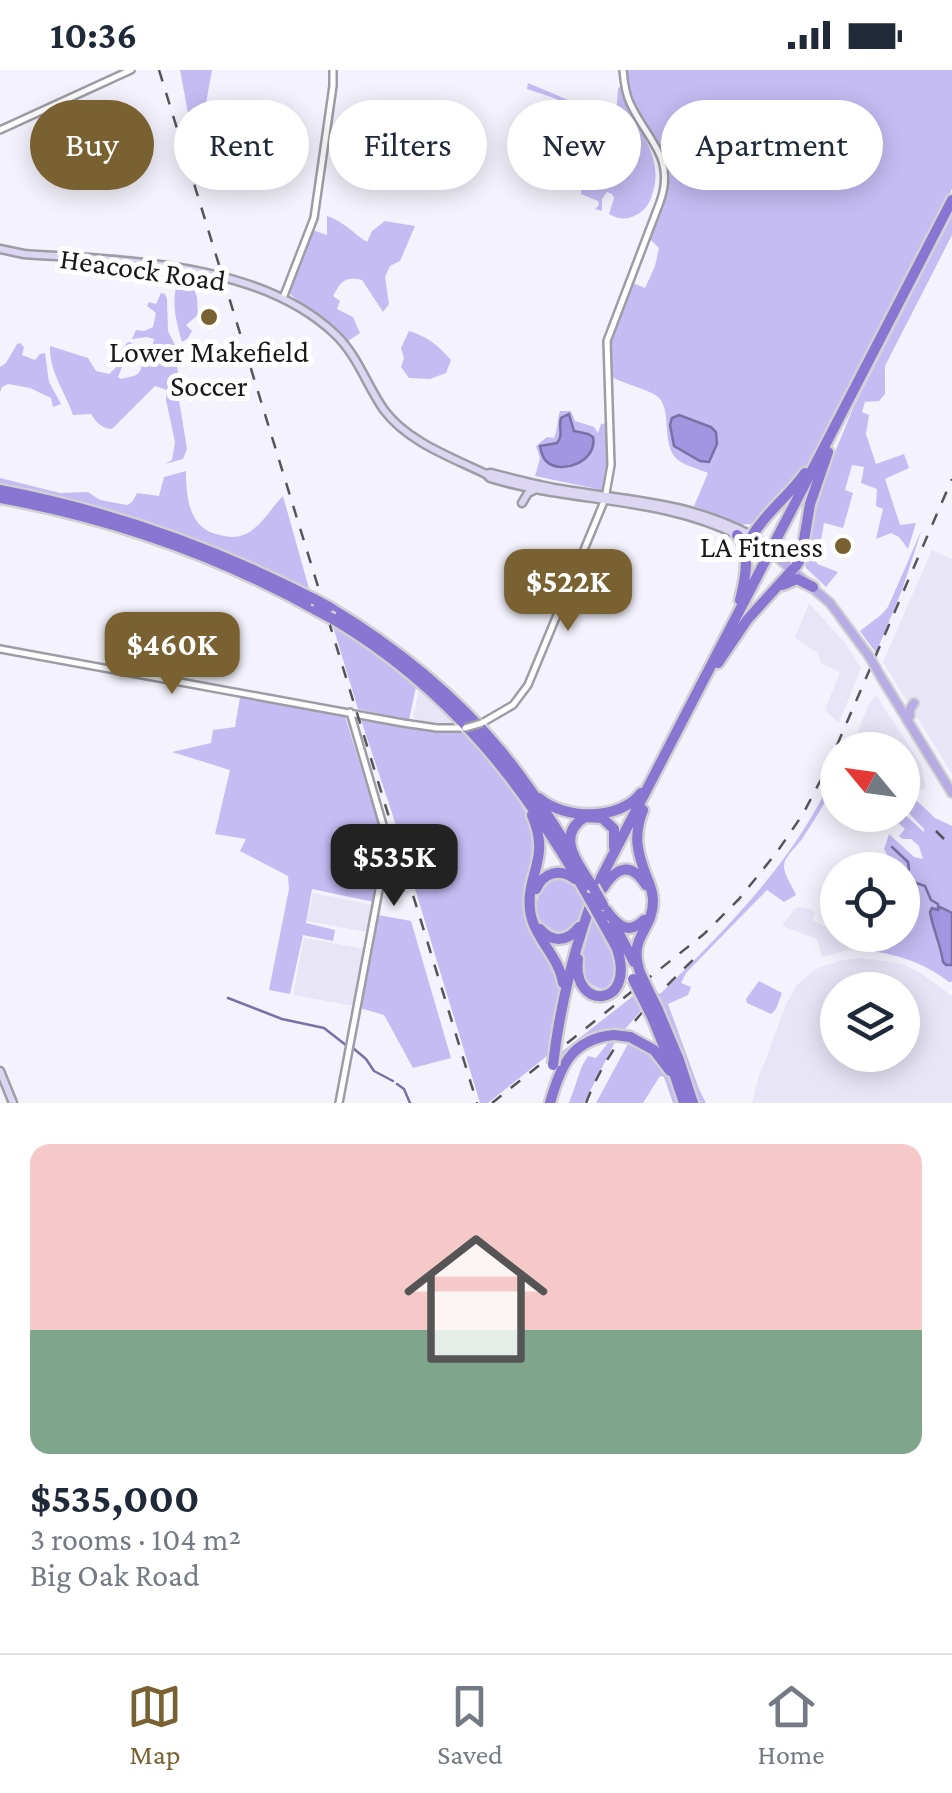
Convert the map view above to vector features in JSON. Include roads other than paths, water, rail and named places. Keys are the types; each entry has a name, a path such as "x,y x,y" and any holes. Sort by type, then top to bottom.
{"highway":[{"path":"607,867 952,200"},
{"path":"558,1041 571,963 596,901 952,209"},
{"path":"718,664 742,627 797,565 814,489 840,426"},
{"path":"749,543 738,532 762,520 797,485 830,435"},
{"path":"0,490 81,508 170,536 250,568 391,647 440,686 491,740 596,901 638,975 684,1073 693,1103"},
{"path":"0,498 80,516 174,546 320,605 333,619 419,679 515,777 550,806 572,812 614,811 640,794 658,767"},
{"path":"729,630 742,591 749,543 762,520"},
{"path":"797,565 806,574"},
{"path":"760,605 789,580 813,587"},
{"path":"515,777 576,860"},
{"path":"515,777 538,834 540,856 530,913 559,968 563,1000"},
{"path":"638,975 636,948 653,901 636,843 648,800"},
{"path":"549,1103 566,1000 579,953 596,901 607,867 615,844 610,824 600,817 585,817 572,828 570,845 576,860 596,901 617,949 621,981 613,991 600,995 588,992 579,982 579,953"},
{"path":"596,901 568,938 549,937 536,923 534,896 539,883 552,873 572,877 596,901 619,926 633,928 646,918 650,898 642,879 630,870 621,870 614,873 596,901"},
{"path":"617,949 638,975"},
{"path":"655,1014 684,1103"},
{"path":"549,1103 570,1055 589,1041 614,1036 644,1043 660,1056 684,1103"}],"main road":[{"name":"Heacock Road","path":"0,249 184,270 248,284 283,298 316,318 342,341 384,409 401,427 486,474"},
{"path":"606,497 535,490 486,474 491,472 678,512 738,532 749,543 797,565 870,654"},
{"path":"512,484 520,489 522,499 535,490"},
{"path":"806,574 843,612 946,774 952,793"},
{"path":"882,674 952,784"},
{"path":"910,716 914,703"},
{"path":"946,774 939,787 952,793"},
{"path":"0,1071 13,1103"}],"street":[{"path":"0,130 131,70"},
{"path":"283,298 312,223 333,86 332,70"},
{"path":"0,648 436,728 466,728 512,705 527,686 606,497 611,471 607,341 665,181 661,156 630,103 623,70"},
{"path":"339,1103 388,842 350,712"}],"waterway":[{"path":"892,847 908,862 910,881 925,886 938,909"},
{"path":"228,998 282,1019 324,1028 347,1046"},
{"path":"353,1048 374,1071 393,1081"},
{"path":"397,1084 410,1103"}],"railway":[{"path":"159,70 477,1103"},
{"path":"492,1103 704,934 777,852 828,766 952,479"},
{"path":"936,831 944,839"},
{"path":"586,1103 620,1040 649,1004 700,953"}],"place":[{"name":"Lower Makefield Soccer","path":"209,317"},
{"name":"LA Fitness","path":"843,546"}]}
